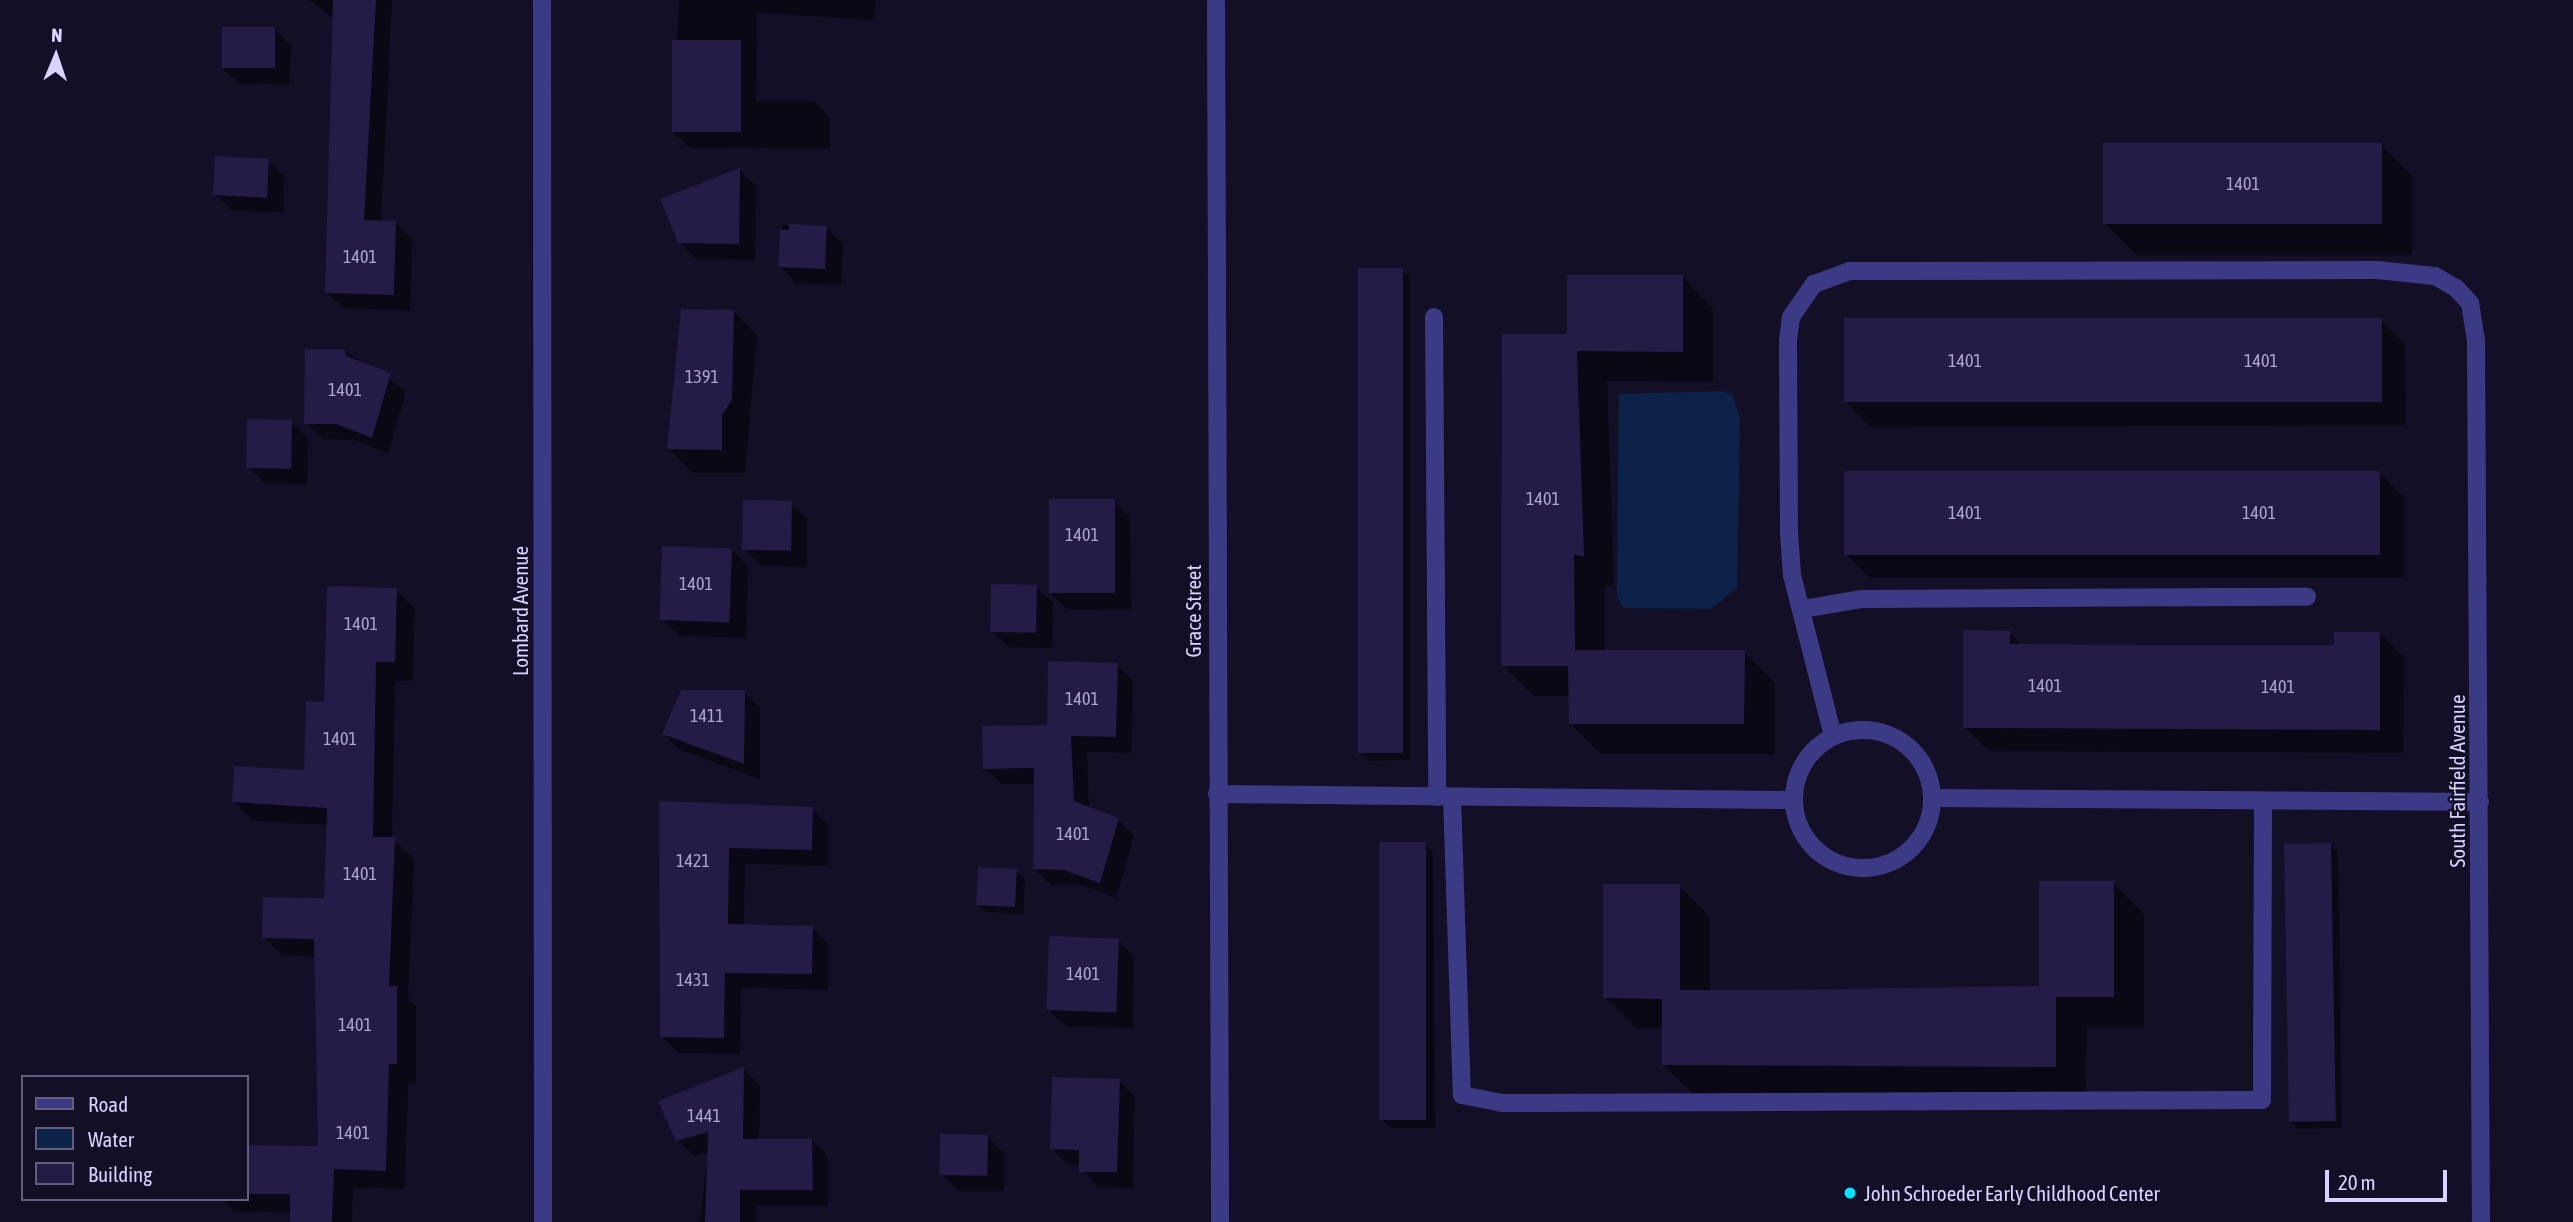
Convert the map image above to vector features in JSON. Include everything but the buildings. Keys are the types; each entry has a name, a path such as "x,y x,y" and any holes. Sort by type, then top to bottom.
{"street":[{"name":"Lombard Avenue","path":"542,0 543,1222"},
{"name":"Grace Street","path":"1216,0 1220,1222"},
{"name":"South Fairfield Avenue","path":"1833,736 1803,609 1789,532 1788,341 1800,299 1832,276 2406,271 2456,288 2469,303 2476,339 2481,1222"},
{"path":"1434,317 1444,797 1462,1095 1502,1103 2262,1100 2263,800"},
{"path":"1803,609 1862,598 2306,597"},
{"path":"1872,730 1891,736 1921,761 1932,798 1922,835 1909,850 1873,867 1835,862 1818,851 1801,828 1793,800 1804,762 1833,736 1872,730"},
{"path":"1217,794 1793,800"},
{"path":"1932,798 2480,802"}],"water":[{"path":"1722,391 1732,394 1740,418 1737,588 1711,609 1623,608 1617,596 1619,394"}],"place":[{"name":"John Schroeder Early Childhood Center","path":"1850,1193"}]}
